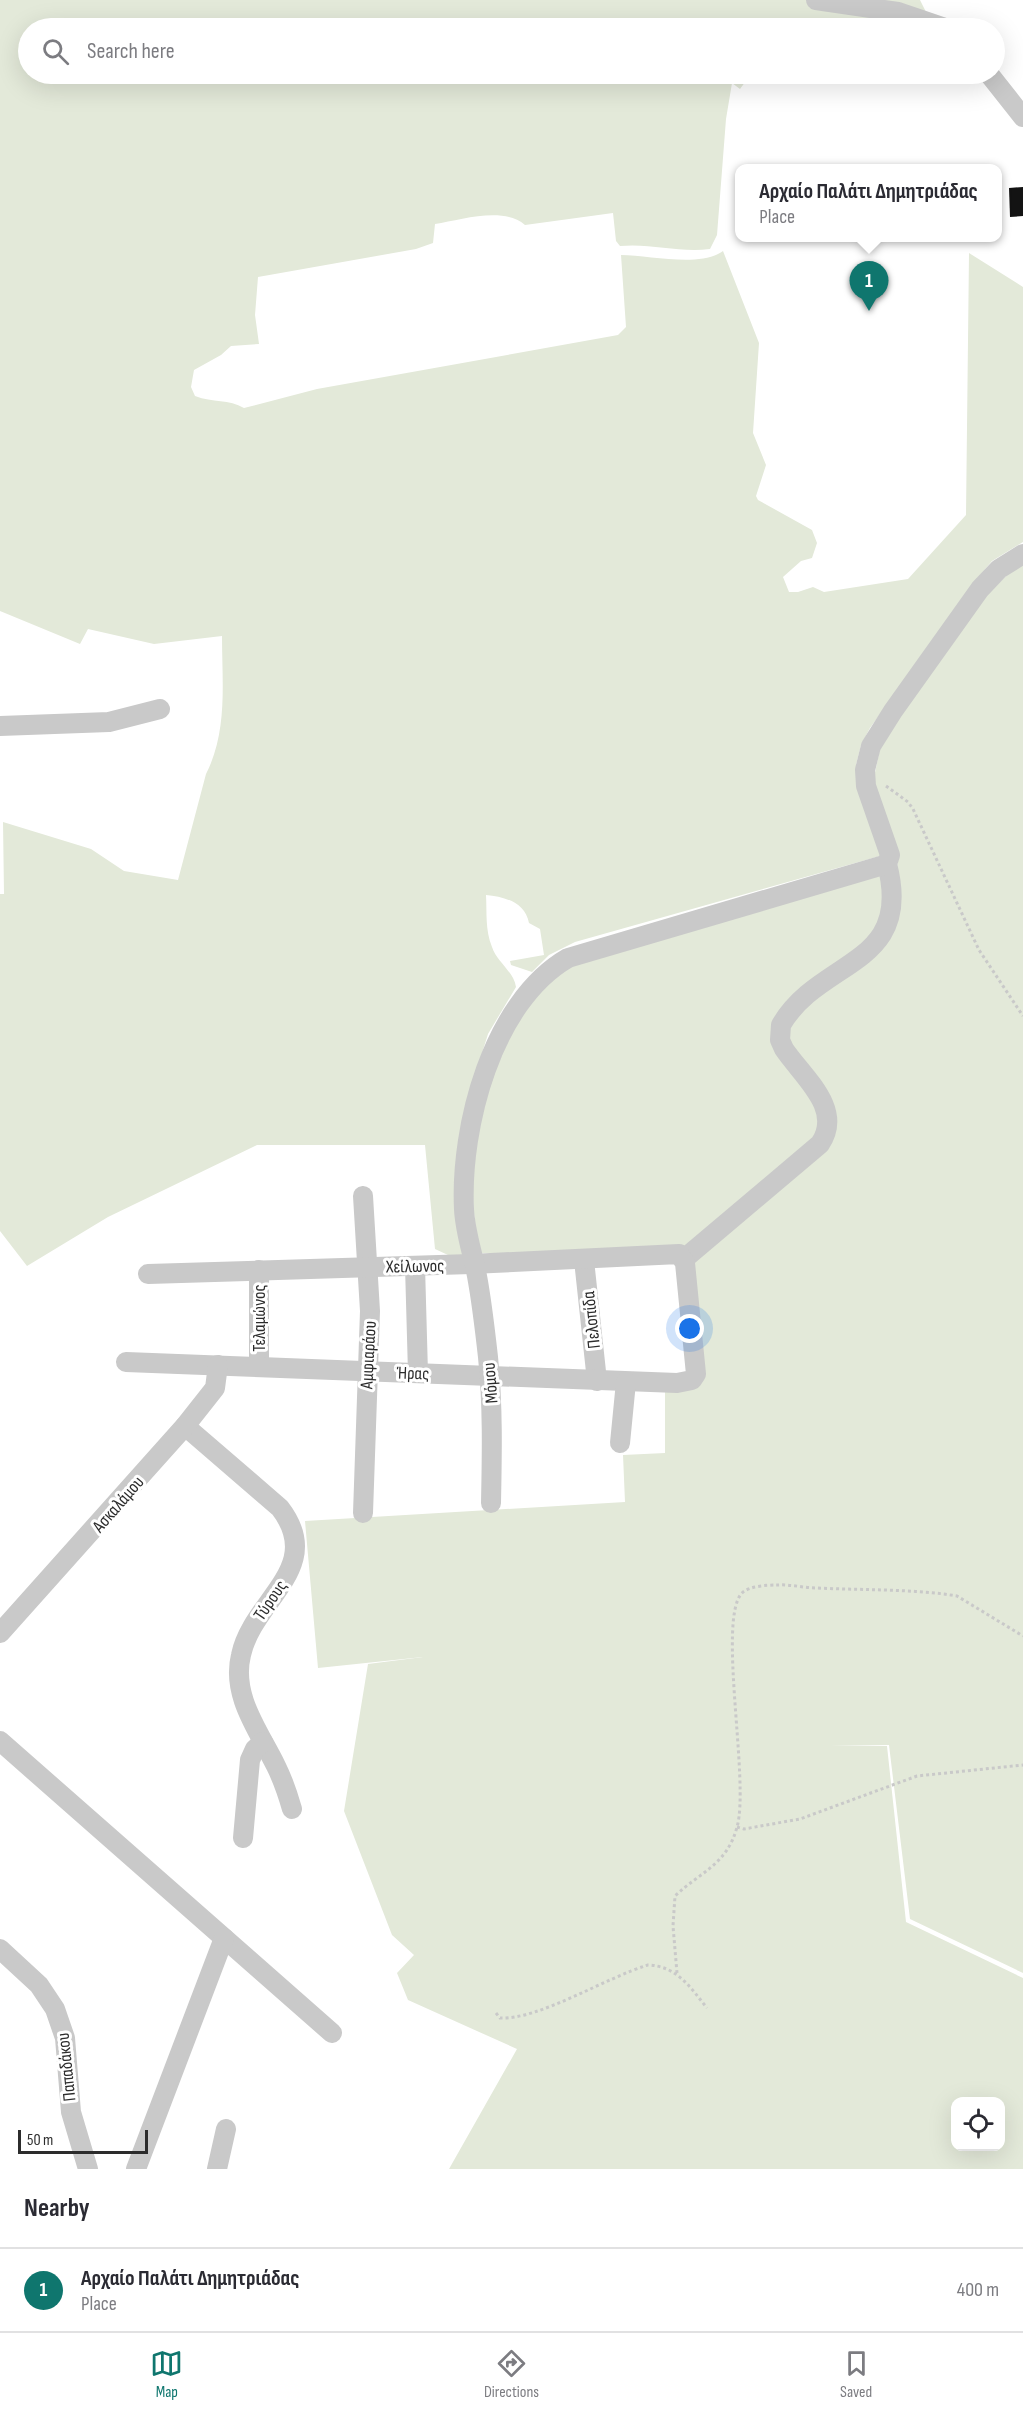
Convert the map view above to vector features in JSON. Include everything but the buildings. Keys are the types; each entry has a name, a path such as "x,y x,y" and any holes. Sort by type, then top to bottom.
{"street":[{"path":"816,0 898,12 916,18"},
{"path":"997,84 1023,117"},
{"path":"683,1257 820,1144 826,1135 829,1120 825,1107 784,1049 780,1040 781,1025 812,992 831,976 872,950 882,938 892,898 888,864 890,855 867,791 865,776 871,746 893,711 980,589 999,569 1023,554"},
{"path":"0,726 109,722 160,709"},
{"name":"Μόμου","path":"491,1503 490,1376 466,1224 464,1195 469,1138 477,1102 489,1061 502,1032 520,1005 548,973 562,962 583,953 888,864"},
{"name":"Αμφιαράου","path":"363,1196 370,1311 363,1513"},
{"name":"Χείλωνος","path":"148,1274 683,1257"},
{"name":"Ήρας","path":"126,1362 682,1383 692,1380 696,1374 683,1257"},
{"name":"Πελοπίδα","path":"584,1260 597,1381"},
{"path":"415,1266 418,1373"},
{"name":"Τελαμώνος","path":"259,1270 259,1367"},
{"name":"Ασκαλάμου","path":"0,1633 185,1426 215,1388 218,1365"},
{"path":"620,1443 626,1382"},
{"name":"Τύρους","path":"185,1426 280,1508 289,1520 295,1536 294,1563 250,1630 238,1667 238,1680 244,1703 276,1766 292,1809"},
{"path":"0,1741 332,2033"},
{"path":"243,1838 250,1760 255,1749 263,1742"},
{"path":"136,2169 224,1938"},
{"name":"Παπαδάκου","path":"0,1949 39,1985 56,2009 65,2038 68,2093 74,2128 88,2169"},
{"path":"217,2169 226,2129"}],"path":[{"path":"865,776 892,790 913,809 979,950 991,972 1023,1016"},
{"path":"677,1972 673,1926 675,1896 694,1879 717,1865 737,1827 740,1796 733,1674 734,1622 736,1603 742,1593 751,1588 779,1584 812,1588 944,1593 957,1596 1023,1636"},
{"path":"737,1827 744,1829 800,1819 917,1776 1023,1765"},
{"path":"496,2013 500,2018 530,2014 648,1965 659,1965 677,1972 707,2008"}],"green space":[{"path":"0,0 920,0 928,16 932,18 18,18 18,84 732,84 726,119 717,235 710,249 620,246 616,241 613,213 525,225 516,219 494,215 435,224 433,243 416,249 258,277 255,315 259,344 231,346 221,355 194,370 191,387 195,396 233,403 244,408 317,389 618,335 626,327 621,255 688,260 713,256 723,251 759,343 753,433 766,465 756,496 758,500 812,530 817,543 812,558 801,561 783,577 789,592 798,592 813,587 824,592 908,579 966,515 969,253 1023,287 1023,542 992,561 975,581 870,728 861,745 856,765 880,856 575,942 549,955 532,972 511,965 510,961 544,955 540,929 529,923 519,905 500,897 486,895 487,928 490,941 494,952 512,977 516,987 488,1034 467,1101 463,1255 448,1255 435,1249 425,1145 257,1145 108,1217 27,1266 0,1231 0,894 4,894 3,822 91,849 124,871 178,880 206,774 218,741 223,689 222,636 154,644 88,629 80,644 0,611"},
{"path":"733,84 744,84 740,89"},
{"path":"1023,560 1023,1973 910,1919 889,1745 830,1746 887,1746 906,1922 1023,1978 1023,2169 449,2169 517,2049 408,2000 397,1973 414,1955 392,1935 344,1811 368,1664 423,1657 318,1668 305,1521 625,1502 623,1455 665,1453 665,1392 695,1389 692,1255 481,1253 474,1206 474,1159 488,1090 514,1024 543,989 567,967 897,867 899,856 878,799 874,777 882,740 976,605"}],"place":[{"name":"Αρχαίο Παλάτι Δημητριάδας","path":"869,311"}]}
